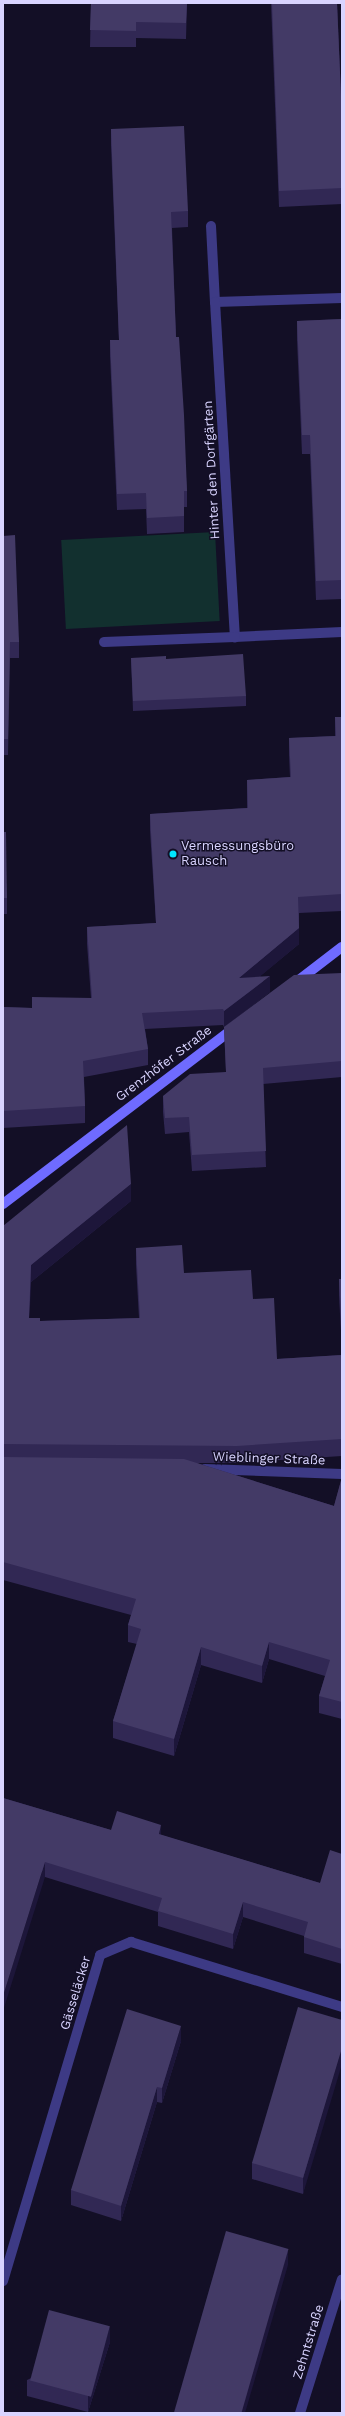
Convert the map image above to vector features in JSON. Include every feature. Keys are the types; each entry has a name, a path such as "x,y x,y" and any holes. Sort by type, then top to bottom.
{"street":[{"name":"Hinter den Dorfgärten","path":"210,226 235,637"},
{"path":"215,302 342,298"},
{"path":"104,642 342,632"},
{"path":"284,990 342,947"},
{"name":"Grenzhöfer Straße","path":"3,1204 246,1019"},
{"name":"Wieblinger Straße","path":"196,1469 342,1474"},
{"name":"Gässeläcker","path":"3,2281 100,1955 131,1942 342,2007"},
{"name":"Zehntstraße","path":"300,2413 342,2279"}],"green space":[{"path":"215,532 220,621 66,629 61,540"}],"building":[{"path":"91,3 187,3 186,23 136,22 136,31 90,30"},
{"path":"272,3 337,3 342,119 342,188 279,191"},
{"path":"184,126 188,211 171,212 176,337 179,337 187,491 184,491 184,516 147,518 146,493 117,494 110,340 119,340 111,129"},
{"path":"342,319 342,580 316,581 310,435 302,435 297,321"},
{"path":"15,535 19,642 10,642 8,739 3,739 3,536"},
{"path":"243,654 246,696 133,701 131,658 166,656 166,659"},
{"path":"335,717 342,717 342,894 298,897 299,928 239,978 270,976 224,1011 223,1009 142,1013 148,1049 83,1061 85,1106 3,1111 3,1007 32,1008 32,997 92,998 87,927 156,923 150,814 248,808 247,780 291,777 289,738 336,736"},
{"path":"3,832 6,832 7,898 3,898"},
{"path":"342,973 342,1061 263,1068 266,1151 192,1155 189,1117 165,1118 163,1096 190,1074 226,1072 224,1027 294,975"},
{"path":"127,1125 131,1184 31,1265 29,1318 40,1318 40,1321 140,1318 136,1248 182,1245 184,1273 251,1270 253,1299 274,1298 277,1359 342,1355 342,1439 237,1446 3,1444 3,1226"},
{"path":"339,1279 342,1279 342,1332"},
{"path":"3,1457 184,1459 334,1506 342,1477 342,1702 319,1696 330,1660 269,1642 262,1666 201,1647 174,1739 113,1721 141,1629 128,1625 136,1599 3,1562"},
{"path":"3,1798 111,1830 117,1811 161,1825 159,1834 320,1883 330,1850 342,1854 342,1949 304,1937 308,1922 243,1902 233,1934 158,1911 162,1898 45,1862 3,1996"},
{"path":"298,2007 342,2020 342,2048 303,2178 252,2163"},
{"path":"127,2009 181,2026 162,2088 157,2087 121,2206 71,2190"},
{"path":"226,2231 288,2249 241,2413 174,2413"},
{"path":"49,2310 110,2326 91,2397 30,2381"}],"place":[{"name":"Vermessungsbüro Rausch","path":"173,854"}]}
